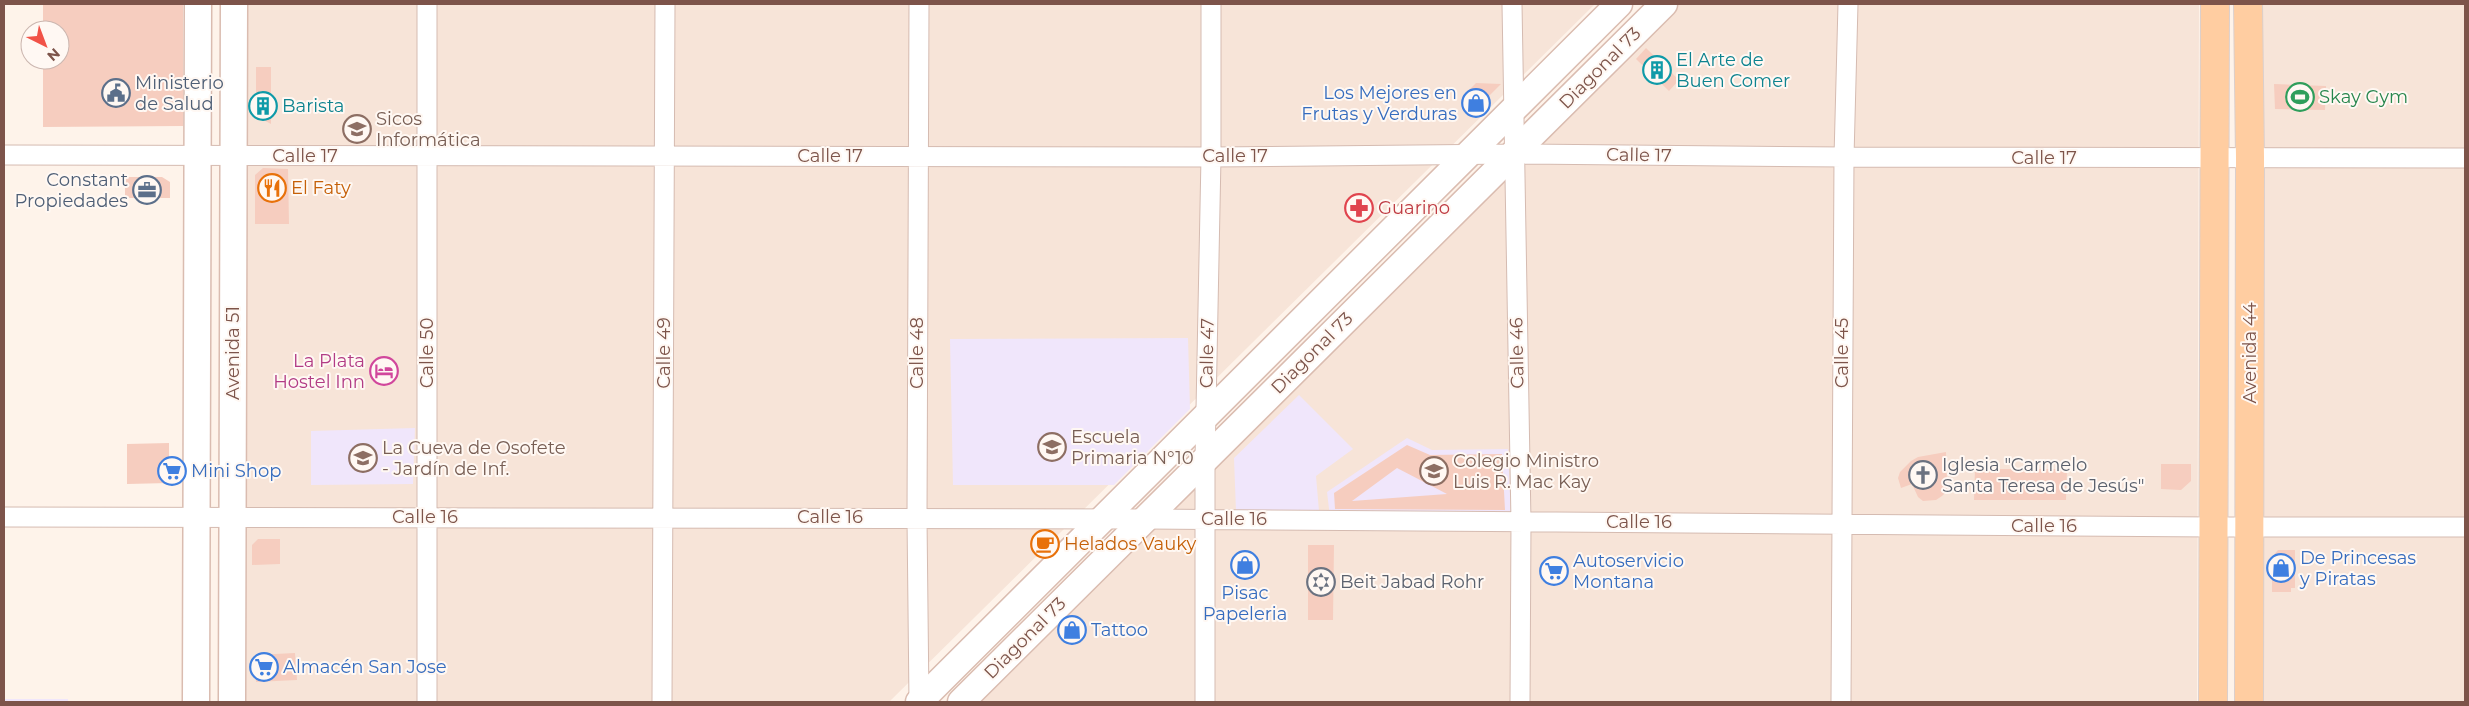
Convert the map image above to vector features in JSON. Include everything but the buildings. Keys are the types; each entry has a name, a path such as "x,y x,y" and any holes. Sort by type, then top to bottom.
{"main road":[{"name":"Avenida 51","path":"196,702 198,4"},
{"name":"Avenida 51","path":"232,702 234,4"},
{"name":"Diagonal 73","path":"919,702 1466,155 1620,4"},
{"name":"Diagonal 73","path":"961,702 1664,4"},
{"name":"Avenida 44","path":"2213,702 2215,4"},
{"name":"Avenida 44","path":"2248,4 2250,158 2249,702"}],"street":[{"name":"Calle 50","path":"426,4 427,702"},
{"name":"Calle 49","path":"662,702 665,4"},
{"name":"Calle 48","path":"918,4 917,518 919,702"},
{"name":"Calle 47","path":"1205,702 1205,417 1211,156 1211,4"},
{"name":"Calle 46","path":"1512,4 1513,154 1521,522 1520,702"},
{"name":"Calle 45","path":"1841,702 1844,157 1848,4"},
{"name":"Calle 17","path":"4,155 1211,156 1513,154 1844,157 2465,158"},
{"name":"Calle 16","path":"4,517 1205,519 2214,527 2465,527"}],"shaded area":[{"path":"245,4 1595,4 889,702 244,702"},
{"path":"1677,4 2199,4 2197,702 976,702"},
{"path":"2257,4 2465,4 2465,702 2258,702"},
{"name":"Escuela Primaria N°10","path":"1188,338 1190,409 1114,485 953,485 950,339"},
{"path":"1299,395 1353,449 1316,476 1319,511 1236,511 1234,458"},
{"name":"La Cueva de Osofete - Jardín de Inf.","path":"415,428 413,484 311,485 311,431"},
{"name":"Colegio Ministro Luis R. Mac Kay","path":"1407,438 1432,450 1508,449 1511,519 1330,517 1327,492"},
{"path":"4,699 68,699 68,702 4,702"}],"place":[{"name":"El Arte de Buen Comer","path":"1657,70"},
{"name":"Ministerio de Salud","path":"116,93"},
{"name":"Skay Gym","path":"2300,97"},
{"name":"Los Mejores en Frutas y Verduras","path":"1476,103"},
{"name":"Barista","path":"263,106"},
{"name":"Sicos Informática","path":"357,129"},
{"name":"El Faty","path":"272,188"},
{"name":"Constant Propiedades","path":"147,190"},
{"name":"Guarino","path":"1359,208"},
{"name":"La Plata Hostel Inn","path":"384,371"},
{"name":"Escuela Primaria N°10","path":"1052,447"},
{"name":"La Cueva de Osofete - Jardín de Inf.","path":"363,458"},
{"name":"Mini Shop","path":"172,471"},
{"name":"Colegio Ministro Luis R. Mac Kay","path":"1434,471"},
{"name":"Iglesia \"Carmelo Santa Teresa de Jesús\"","path":"1923,475"},
{"name":"Helados Vauky","path":"1045,544"},
{"name":"Pisac Papeleria","path":"1245,565"},
{"name":"De Princesas y Piratas","path":"2281,568"},
{"name":"Autoservicio Montana","path":"1554,571"},
{"name":"Beit Jabad Rohr","path":"1321,582"},
{"name":"Tattoo","path":"1072,630"},
{"name":"Almacén San Jose","path":"264,667"}]}
